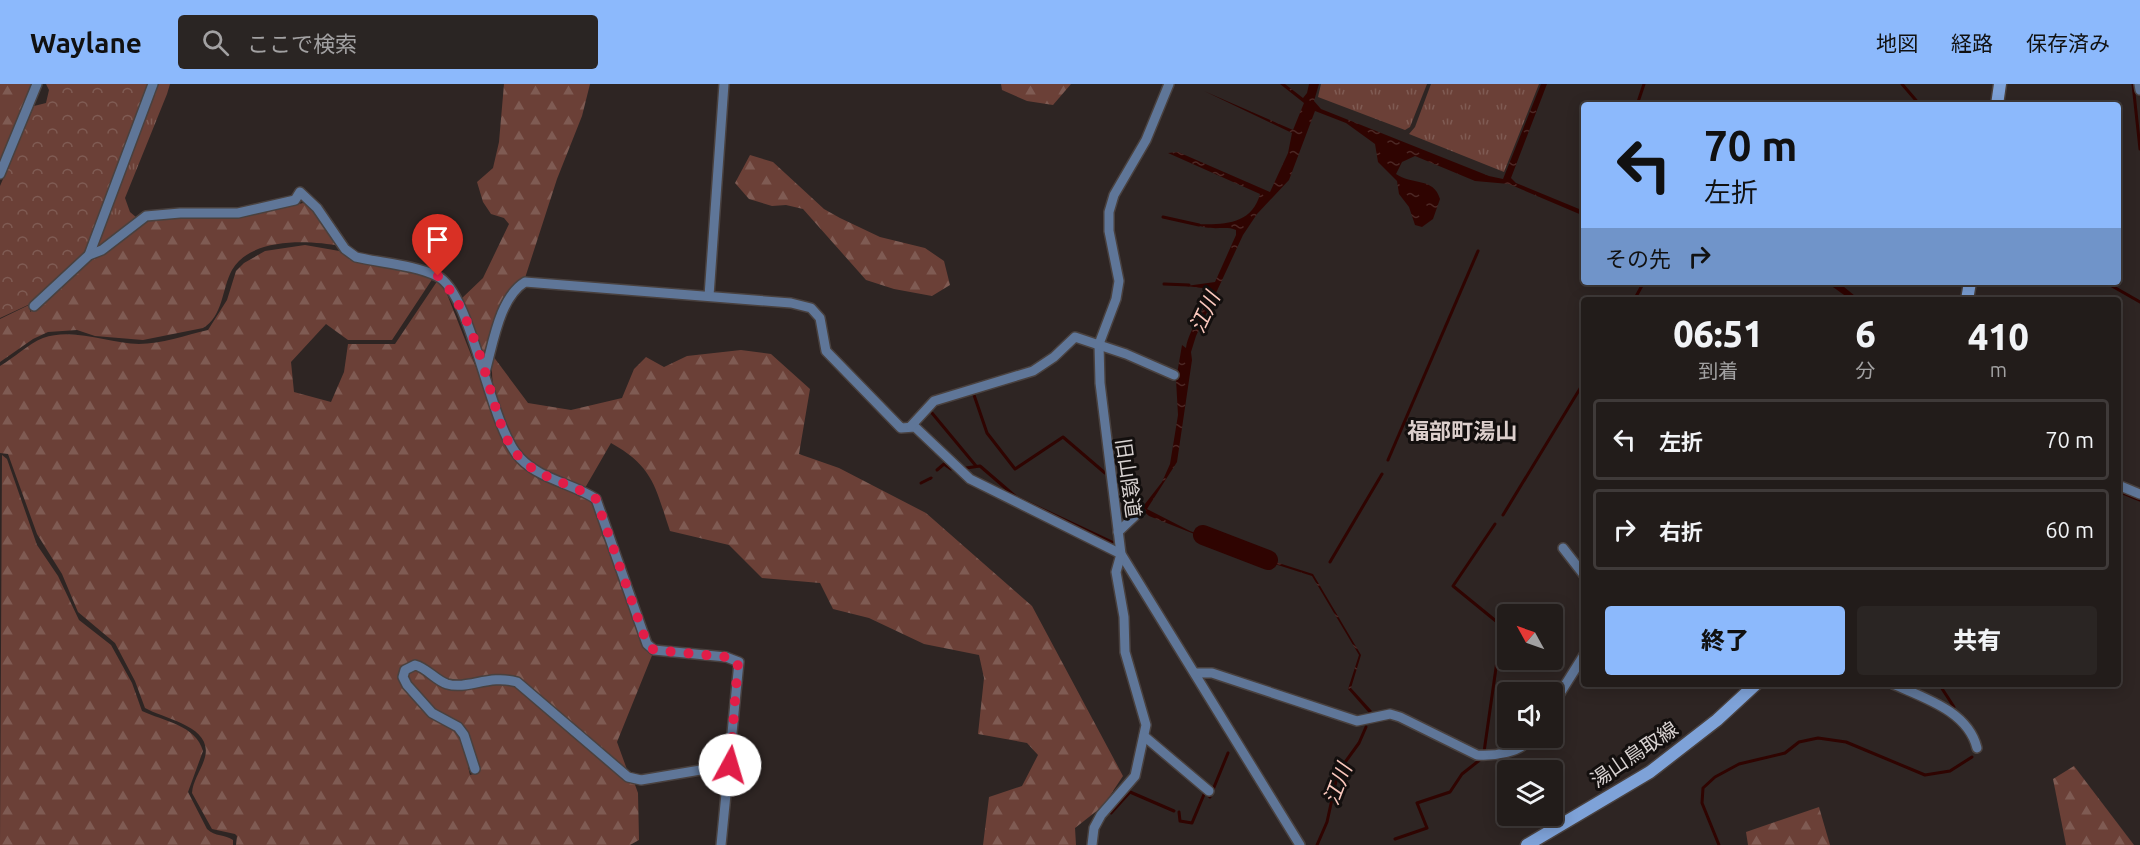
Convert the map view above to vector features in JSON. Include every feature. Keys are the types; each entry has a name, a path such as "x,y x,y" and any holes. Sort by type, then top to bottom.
{"main road":[{"path":"1998,102 2001,84"},
{"name":"湯山鳥取線","path":"1527,845 1650,772 1717,720 1753,687"}],"street":[{"path":"0,174 38,84"},
{"path":"89,255 153,84"},
{"path":"709,296 724,84"},
{"name":"旧山陰道","path":"1169,84 1146,140 1114,195 1109,212 1109,231 1119,281 1116,299 1099,344 1105,435 1121,554 1300,845"},
{"path":"2139,84 2140,90"},
{"path":"34,306 89,255 102,250 146,216 180,213 238,213 295,200 300,192 317,208 345,249 356,258 438,276 451,288 485,372 505,437 519,457 544,475 584,491 596,499 647,644 654,650 726,657 738,662 721,845"},
{"path":"485,372 508,303 517,287 525,282 791,303 811,308 820,318 826,351 901,428 911,426 934,401 1033,370 1054,357 1075,337 1099,344 1174,375"},
{"path":"911,426 970,479 1121,554 1116,572 1124,617 1125,652 1145,719 1144,736 1135,776 1101,815 1094,828 1092,845"},
{"path":"2121,486 2140,494"},
{"path":"1118,532 1139,512"},
{"path":"1563,548 1581,571"},
{"path":"1563,688 1581,660"},
{"path":"474,769 464,735 452,722 432,712 407,686 403,677 405,670 415,665 447,684 461,685 493,678 517,682 628,777 641,780 730,765"},
{"path":"1196,673 1212,674 1357,721 1390,714 1477,755 1490,756 1523,748"},
{"path":"1899,687 1950,712 1971,731 1977,748"},
{"path":"1144,736 1209,791"}],"green space":[{"path":"0,84 33,84 0,162"},
{"path":"46,84 150,84 87,249 30,304 0,318 0,186 34,106 46,103 49,90"},
{"path":"156,84 170,84 125,198 130,212 137,218 96,251"},
{"path":"504,84 590,84 582,116 557,179 525,278 514,286 485,364 460,300 483,278 509,224 504,218 491,214 483,202 477,182 493,168 499,142"},
{"path":"1001,84 1071,84 1053,105 1027,101 1002,90"},
{"path":"1321,84 1427,84 1410,127 1405,130 1318,97"},
{"path":"1431,84 1539,84 1504,172 1409,134 1415,127"},
{"path":"750,155 773,162 824,209 840,218 880,237 925,248 944,261 950,285 932,296 894,289 866,280 803,209 786,205 772,206 749,199 735,183"},
{"path":"303,203 311,205 340,246 297,242 266,246 253,251 241,259 232,270 215,317 203,328 143,340 95,336 77,330 48,332 33,339 0,362 0,319 31,304 30,312 86,263 102,255 151,219 244,217"},
{"path":"305,245 345,252 355,259 433,278 392,340 348,340 326,324 291,362 294,392 331,402 344,372 348,344 395,344 438,280 443,284 508,448 517,459 536,474 592,500 646,649 653,653 617,742 629,775 534,692 516,681 503,676 489,676 455,682 426,666 414,663 402,669 401,675 409,695 419,706 429,715 454,728 460,735 466,750 470,775 480,772 461,724 436,712 407,682 408,671 413,668 447,685 459,688 504,681 529,695 564,723 622,776 634,782 638,793 639,840 630,845 236,845 237,836 235,834 212,829 192,793 205,757 202,738 185,725 145,708 135,681 115,643 78,612 62,574 37,534 8,454 0,453 0,366 26,347 54,335 78,335 147,344 208,330 227,300 236,271 244,263 265,251"},
{"path":"741,350 771,354 810,389 799,454 839,468 926,513 1032,606 1123,776 1103,806 1075,828 1076,845 983,845 989,797 1022,786 1038,755 1027,743 978,734 984,678 979,655 924,644 869,618 833,609 820,583 762,578 729,545 670,531 656,490 645,470 611,443 585,488 539,470 523,457 515,446 501,416 493,384 493,356 528,403 571,410 622,398 634,369 646,357 664,367 687,356"},
{"path":"2,455 7,459 37,545 58,576 79,620 111,645 132,683 142,711 178,725 199,742 203,751 188,792 207,829 233,840 233,845 0,845"},
{"path":"2074,766 2134,845 2066,845 2053,779"},
{"path":"1819,807 1830,845 1748,845 1746,832"}],"water":[{"path":"1280,84 1285,84 1303,98 1309,84 1319,84 1314,101 1321,109 1489,176 1503,179 1541,84 1547,84 1511,178 1516,183 1581,210 1581,215 1509,184 1475,181 1415,156 1402,162 1396,174 1433,187 1440,199 1433,219 1422,227 1415,225 1409,207 1399,194 1397,181 1378,162 1375,144 1346,123 1315,111 1289,180 1257,214 1243,235 1196,336 1191,352 1192,360 1177,462 1147,509 1190,531 1228,545 1227,547 1149,516 1141,509 1162,482 1170,464 1178,415 1176,380 1182,345 1186,348 1209,296 1210,289 1186,286 1215,282 1236,235 1236,230 1207,228 1195,224 1235,221 1250,212 1260,194 1168,153 1178,152 1270,192 1288,153 1292,133 1204,91 1293,130 1304,103"},
{"path":"1830,285 1842,285 1856,297 1847,297"},
{"path":"1244,552 1313,574 1361,655 1351,688 1372,711 1369,713 1348,689 1359,655 1312,576 1244,554"}],"waterway":[{"path":"1638,102 1644,84"},
{"path":"1902,84 1917,102"},
{"path":"2133,84 2140,149"},
{"path":"1163,217 1199,225"},
{"path":"1388,460 1478,251"},
{"path":"1164,284 1189,285"},
{"path":"1636,297 1642,285"},
{"path":"2110,285 2140,302"},
{"path":"1503,515 1581,387"},
{"path":"974,395 987,433 1015,469 1063,437 1105,473"},
{"path":"932,413 976,466"},
{"path":"937,470 944,464 951,469"},
{"path":"966,468 980,466 1016,497 1112,542"},
{"path":"1330,562 1382,474"},
{"path":"921,483 931,478"},
{"path":"2121,492 2140,500"},
{"path":"1484,752 1502,626 1453,586 1495,524"},
{"name":"江川","path":"1203,535 1268,560"},
{"path":"1941,687 1954,707"},
{"name":"江川","path":"1317,845 1327,822 1338,772 1359,743 1366,727"},
{"path":"1719,845 1702,803 1703,788 1715,777 1739,764 1785,753 1799,742 1818,738 1846,742 1925,775 1950,771 1972,757"},
{"path":"1179,812 1180,821 1192,823 1205,792 1210,797 1228,753"},
{"path":"1395,839 1427,828 1417,803 1450,792 1462,774 1481,759"},
{"path":"1111,813 1130,792 1174,811"}],"district":[{"name":"福部町湯山","path":"1462,430"}],"route":[{"path":"438,276 451,288 483,367 505,437 519,457 531,468 584,491 596,499 647,644 654,650 726,657 738,662 730,765"}]}
